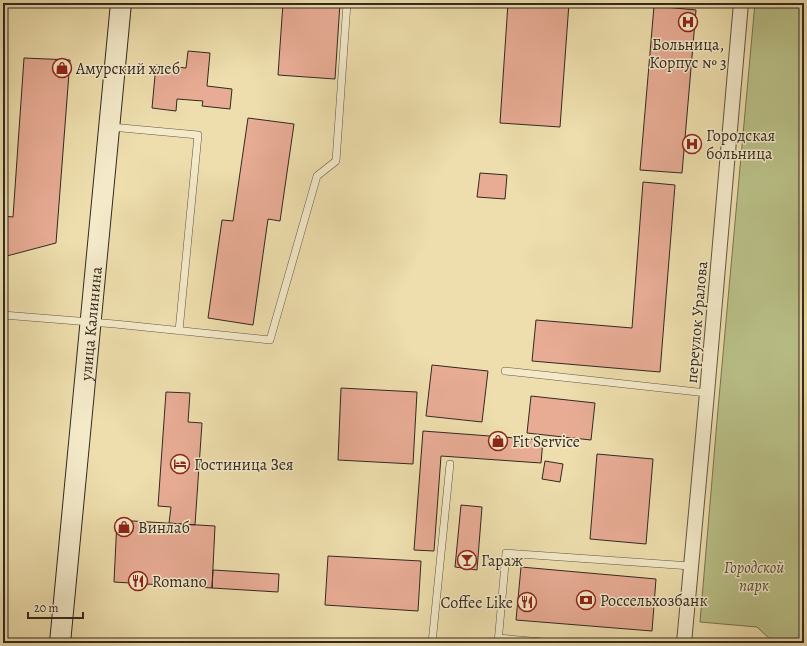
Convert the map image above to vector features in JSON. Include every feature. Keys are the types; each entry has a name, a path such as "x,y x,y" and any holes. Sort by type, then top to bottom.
{"main road":[{"name":"улица Калинина","path":"60,643 120,4"}],"street":[{"name":"переулок Уралова","path":"684,643 741,3"}],"lane":[{"path":"98,3 120,4"},
{"path":"3,316 270,340 317,176 336,161 348,3"},
{"path":"109,127 198,135 179,331"},
{"path":"505,371 707,393"},
{"path":"432,643 450,464"},
{"path":"554,643 498,641 506,553 691,566"}],"green space":[{"name":"Городской парк","path":"755,3 804,3 804,643 773,642 757,627 700,622"}],"building":[{"path":"283,3 340,3 335,79 278,75"},
{"path":"508,3 569,3 560,127 500,123"},
{"path":"654,6 696,10 682,173 640,170"},
{"path":"188,51 210,53 207,86 232,89 230,109 202,106 203,101 177,99 176,111 152,108 156,65 186,68"},
{"path":"24,58 70,60 56,243 3,257 3,216 13,217"},
{"path":"248,118 294,124 280,221 268,219 253,325 208,318 222,220 233,221"},
{"path":"480,173 507,175 505,199 477,197"},
{"path":"643,182 675,185 660,372 532,361 536,320 632,328"},
{"path":"432,365 488,371 482,422 426,416"},
{"path":"341,388 417,392 413,464 338,460"},
{"name":"Гостиница Зея","path":"166,392 190,393 188,422 202,423 195,525 169,523 171,507 158,506"},
{"path":"531,396 595,403 591,440 527,433"},
{"path":"423,431 543,440 541,463 441,456 434,551 414,550"},
{"path":"597,454 653,459 646,544 590,539"},
{"path":"545,461 563,464 560,482 542,479"},
{"path":"461,505 482,507 477,570 455,567"},
{"path":"117,520 215,526 212,588 114,582"},
{"path":"328,556 421,561 418,611 325,605"},
{"name":"Россельхозбанк","path":"521,567 656,579 652,631 516,620"},
{"path":"213,570 279,574 278,592 212,588"}],"place":[{"name":"Больница, Корпус № 3","path":"688,22"},
{"name":"Амурский хлеб","path":"62,68"},
{"name":"Городская больница","path":"692,144"},
{"name":"Fit Service","path":"498,441"},
{"name":"Гостиница Зея","path":"180,464"},
{"name":"Винлаб","path":"124,527"},
{"name":"Гараж","path":"467,560"},
{"name":"Romano","path":"138,581"},
{"name":"Россельхозбанк","path":"586,600"},
{"name":"Coffee Like","path":"527,602"}]}
